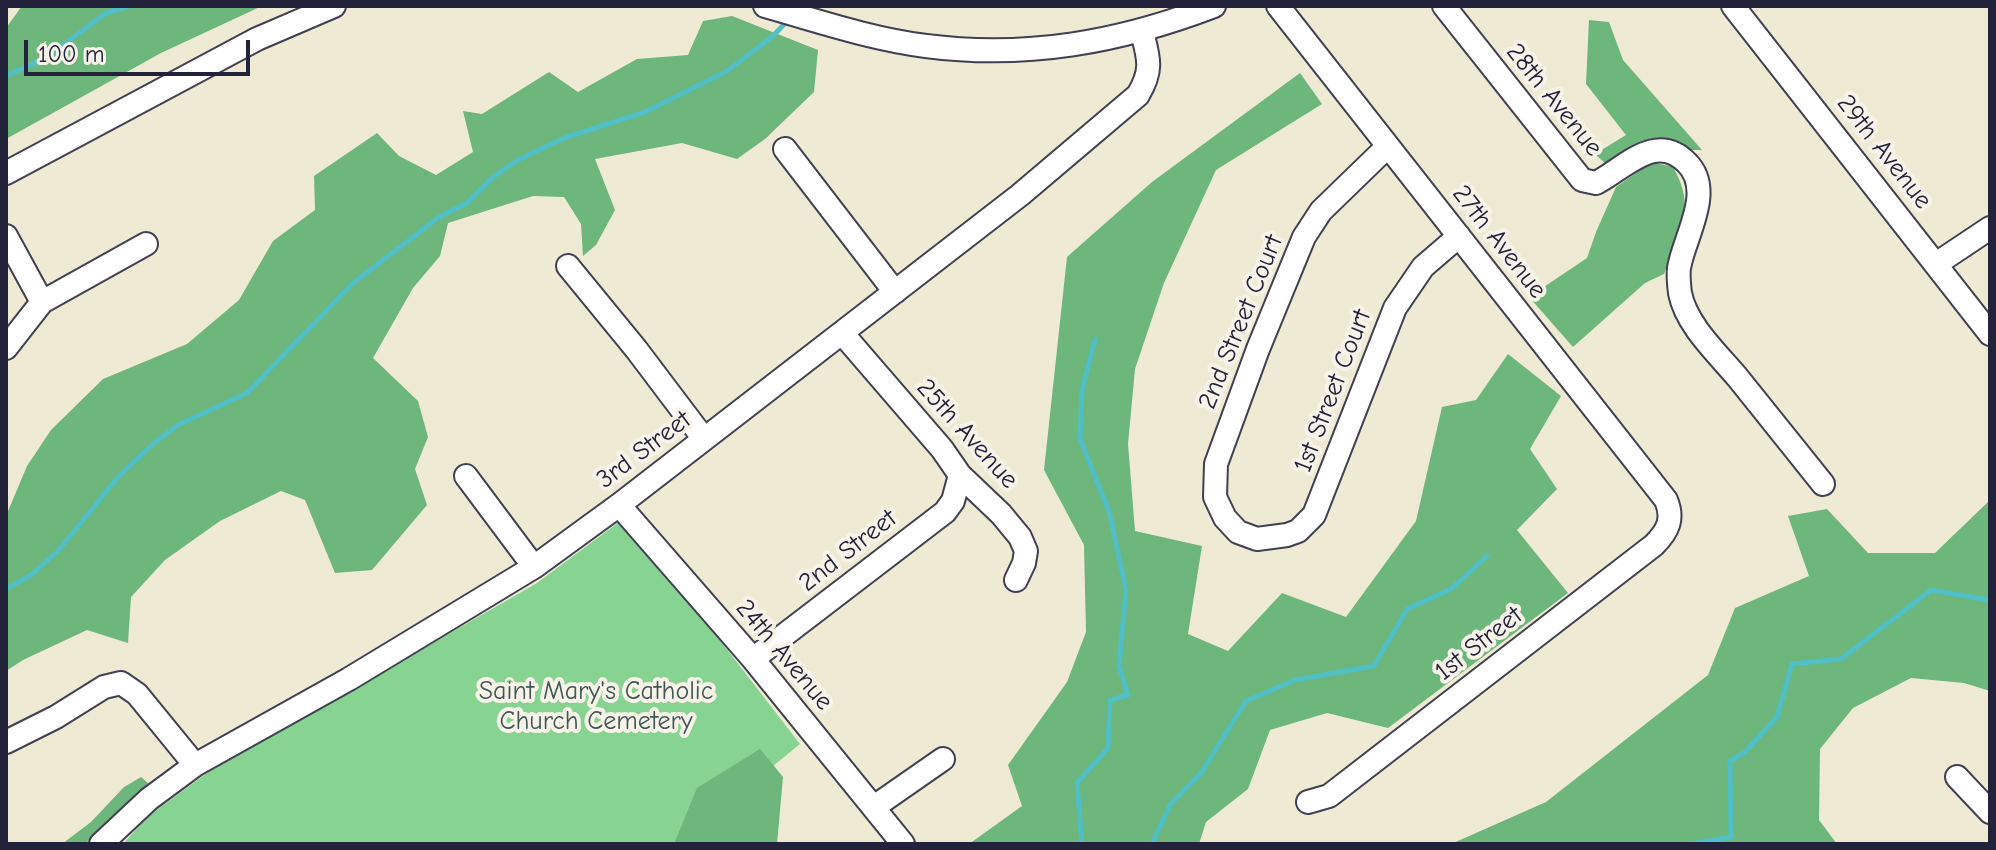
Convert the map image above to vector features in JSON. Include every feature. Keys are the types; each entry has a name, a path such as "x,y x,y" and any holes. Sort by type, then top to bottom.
{"street":[{"path":"6,173 257,39 334,6"},
{"path":"765,6 884,39 961,49 1029,50 1081,45 1142,32 1214,6"},
{"name":"27th Avenue","path":"1278,6 1666,500 1671,516"},
{"name":"28th Avenue","path":"1444,6 1567,165 1582,180 1596,183 1633,158 1652,150 1674,153 1688,163 1694,172 1698,194 1679,269 1683,306 1823,484"},
{"name":"29th Avenue","path":"1733,6 1990,334"},
{"name":"3rd Street","path":"101,844 149,799 195,765 349,679 534,567 619,505 1020,195 1138,95 1148,78 1149,68 1142,32"},
{"name":"2nd Street Court","path":"1247,536 1232,527 1215,497 1216,464 1227,432 1304,237 1321,211 1388,146"},
{"path":"785,149 895,292"},
{"path":"1936,264 1990,228"},
{"path":"6,236 42,302"},
{"name":"1st Street Court","path":"1247,536 1271,539 1287,535 1298,531 1314,515 1395,308 1423,267 1459,236"},
{"path":"6,348 42,302 146,244"},
{"path":"568,266 704,439"},
{"name":"25th Avenue","path":"842,333 942,449 960,475 1001,514 1025,545 1024,563 1016,580"},
{"name":"2nd Street","path":"753,659 945,512 953,501 960,475"},
{"path":"466,476 534,567"},
{"name":"24th Avenue","path":"619,505 753,659 903,844"},
{"name":"1st Street","path":"1308,802 1329,796 1654,545 1664,535 1671,516"},
{"path":"6,742 56,717 104,687 121,683 137,694 195,765"},
{"path":"874,807 943,759"},
{"path":"1957,777 1990,812"}],"green space":[{"path":"22,6 262,6 161,53 6,139 6,28"},
{"path":"732,16 818,50 814,92 765,139 737,159 682,143 595,159 615,210 596,245 583,256 581,224 564,197 533,196 448,223 440,256 413,288 373,358 418,401 428,437 415,469 427,505 372,570 335,573 305,500 281,491 220,521 165,560 131,597 128,643 87,630 6,671 6,516 27,466 51,430 103,379 187,344 239,300 273,241 315,210 314,176 377,133 399,156 436,175 473,152 463,111 482,114 549,72 578,92 637,59 688,55 703,21"},
{"path":"1589,20 1609,22 1623,60 1702,150 1653,141 1606,164 1595,154 1626,135 1586,84"},
{"path":"1300,73 1322,104 1216,170 1164,283 1135,369 1128,444 1135,531 1202,546 1188,634 1228,651 1282,593 1346,617 1416,521 1442,407 1476,400 1508,354 1561,396 1530,449 1557,489 1517,530 1568,593 1388,728 1327,713 1270,730 1248,789 1206,822 1199,844 969,844 1022,806 1008,765 1067,682 1086,632 1084,545 1044,470 1067,257 1152,182"},
{"path":"1652,162 1673,167 1684,195 1684,221 1676,246 1664,274 1645,283 1573,347 1529,297 1587,258 1616,187"},
{"path":"1990,500 1990,691 1964,683 1911,678 1853,708 1820,749 1819,820 1837,844 1451,844 1546,802 1708,675 1735,608 1809,576 1788,516 1827,509 1868,553 1935,553"},
{"name":"Saint Mary's Catholic Church Cemetery","path":"619,522 644,542 800,744 724,806 753,844 123,844 148,816 210,771 537,583"},
{"path":"760,749 783,777 777,844 674,844 697,788"},
{"path":"141,777 149,784 85,844 62,844 91,822 124,787"}],"waterway":[{"path":"6,76 44,59 106,13 130,6"},
{"path":"6,589 31,575 58,551 118,477 154,443 178,425 247,393 352,284 439,217 467,203 492,178 518,160 564,138 645,112 727,71 773,36 789,19"},
{"path":"1082,844 1077,783 1108,748 1110,700 1128,695 1119,666 1126,590 1109,511 1080,439 1082,390 1095,339"},
{"path":"1152,844 1170,805 1201,773 1246,701 1295,680 1374,666 1407,609 1451,589 1487,556"},
{"path":"1689,844 1731,837 1730,761 1745,752 1777,717 1792,664 1841,659 1931,590 1990,600"}]}
